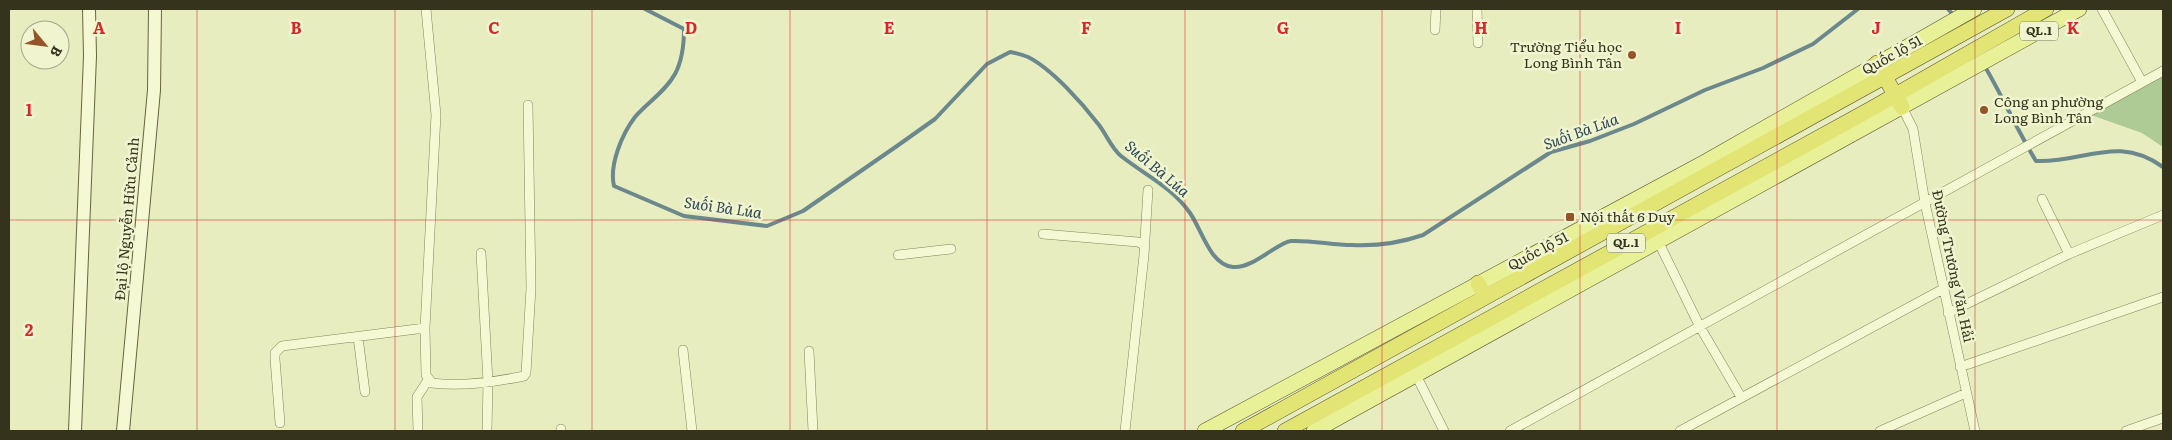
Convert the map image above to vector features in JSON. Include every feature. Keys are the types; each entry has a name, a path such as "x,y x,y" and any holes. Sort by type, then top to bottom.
{"highway":[{"name":"Quốc lộ 51","path":"1243,431 2007,9"},
{"name":"QL.1","path":"1898,101 1965,53 2046,9"},
{"path":"1877,63 1898,101"},
{"name":"QL.1","path":"1285,431 1413,369 1655,235"},
{"path":"1478,283 1484,297"}],"main road":[{"path":"75,431 90,56 89,9"},
{"name":"Đại lộ Nguyễn Hữu Cảnh","path":"123,431 154,90 155,9"},
{"name":"Quốc lộ 51","path":"1205,431 1707,161 1973,9"},
{"name":"QL.1","path":"1655,235 1898,101 1972,67 2079,9"},
{"name":"QL.1","path":"1314,431 1413,369"}],"street":[{"path":"418,431 417,397 428,380 425,328 436,116 426,9"},
{"path":"1435,30 1436,9"},
{"path":"1477,9 1478,44"},
{"path":"2102,9 2142,82"},
{"path":"1510,431 2163,71"},
{"name":"Đường Trương Văn Hải","path":"1898,101 1913,129 1925,203 1975,431"},
{"path":"428,380 439,384 488,382 524,376 528,366 531,288 528,105"},
{"path":"1125,431 1148,190"},
{"path":"2042,199 2069,254"},
{"path":"1948,312 2069,254 2163,215"},
{"path":"1043,234 1138,242 1144,245"},
{"path":"1655,235 1700,327 1741,398"},
{"path":"898,255 951,249"},
{"path":"481,253 488,382 488,431"},
{"path":"1680,431 1943,289"},
{"path":"1960,367 2163,298"},
{"path":"280,423 275,359 278,349 282,346 425,328"},
{"path":"358,337 365,392"},
{"path":"683,350 692,431"},
{"path":"809,351 813,431"},
{"path":"1413,369 1444,431"},
{"path":"1880,431 1966,393"},
{"path":"2126,431 2163,418"}],"green space":[{"path":"2163,76 2163,147 2142,133 2091,115"}],"waterway":[{"name":"Suối Bà Lúa","path":"645,9 684,29 684,41 675,74 661,92 635,117 621,141 613,169 614,186 684,216 767,226 803,211 935,119 987,64 1010,52 1028,57 1057,78 1076,97 1102,129 1118,153 1158,182 1183,204 1190,213 1212,254 1225,265 1233,267 1249,264 1286,242 1291,241 1370,245 1396,242 1423,235 1551,152 1590,141 1634,124 1705,90 1763,68 1813,44 1858,9"},
{"name":"Suối Bà Lúa","path":"1948,9 1955,17"},
{"name":"Suối Bà Lúa","path":"1984,65 2036,161 2116,151 2131,152 2146,157 2163,167"}],"place":[{"name":"Trường Tiểu học Long Bình Tân","path":"1632,55"},
{"name":"Công an phường Long Bình Tân","path":"1984,110"},
{"name":"Nội thất 6 Duy","path":"1570,217"}]}
